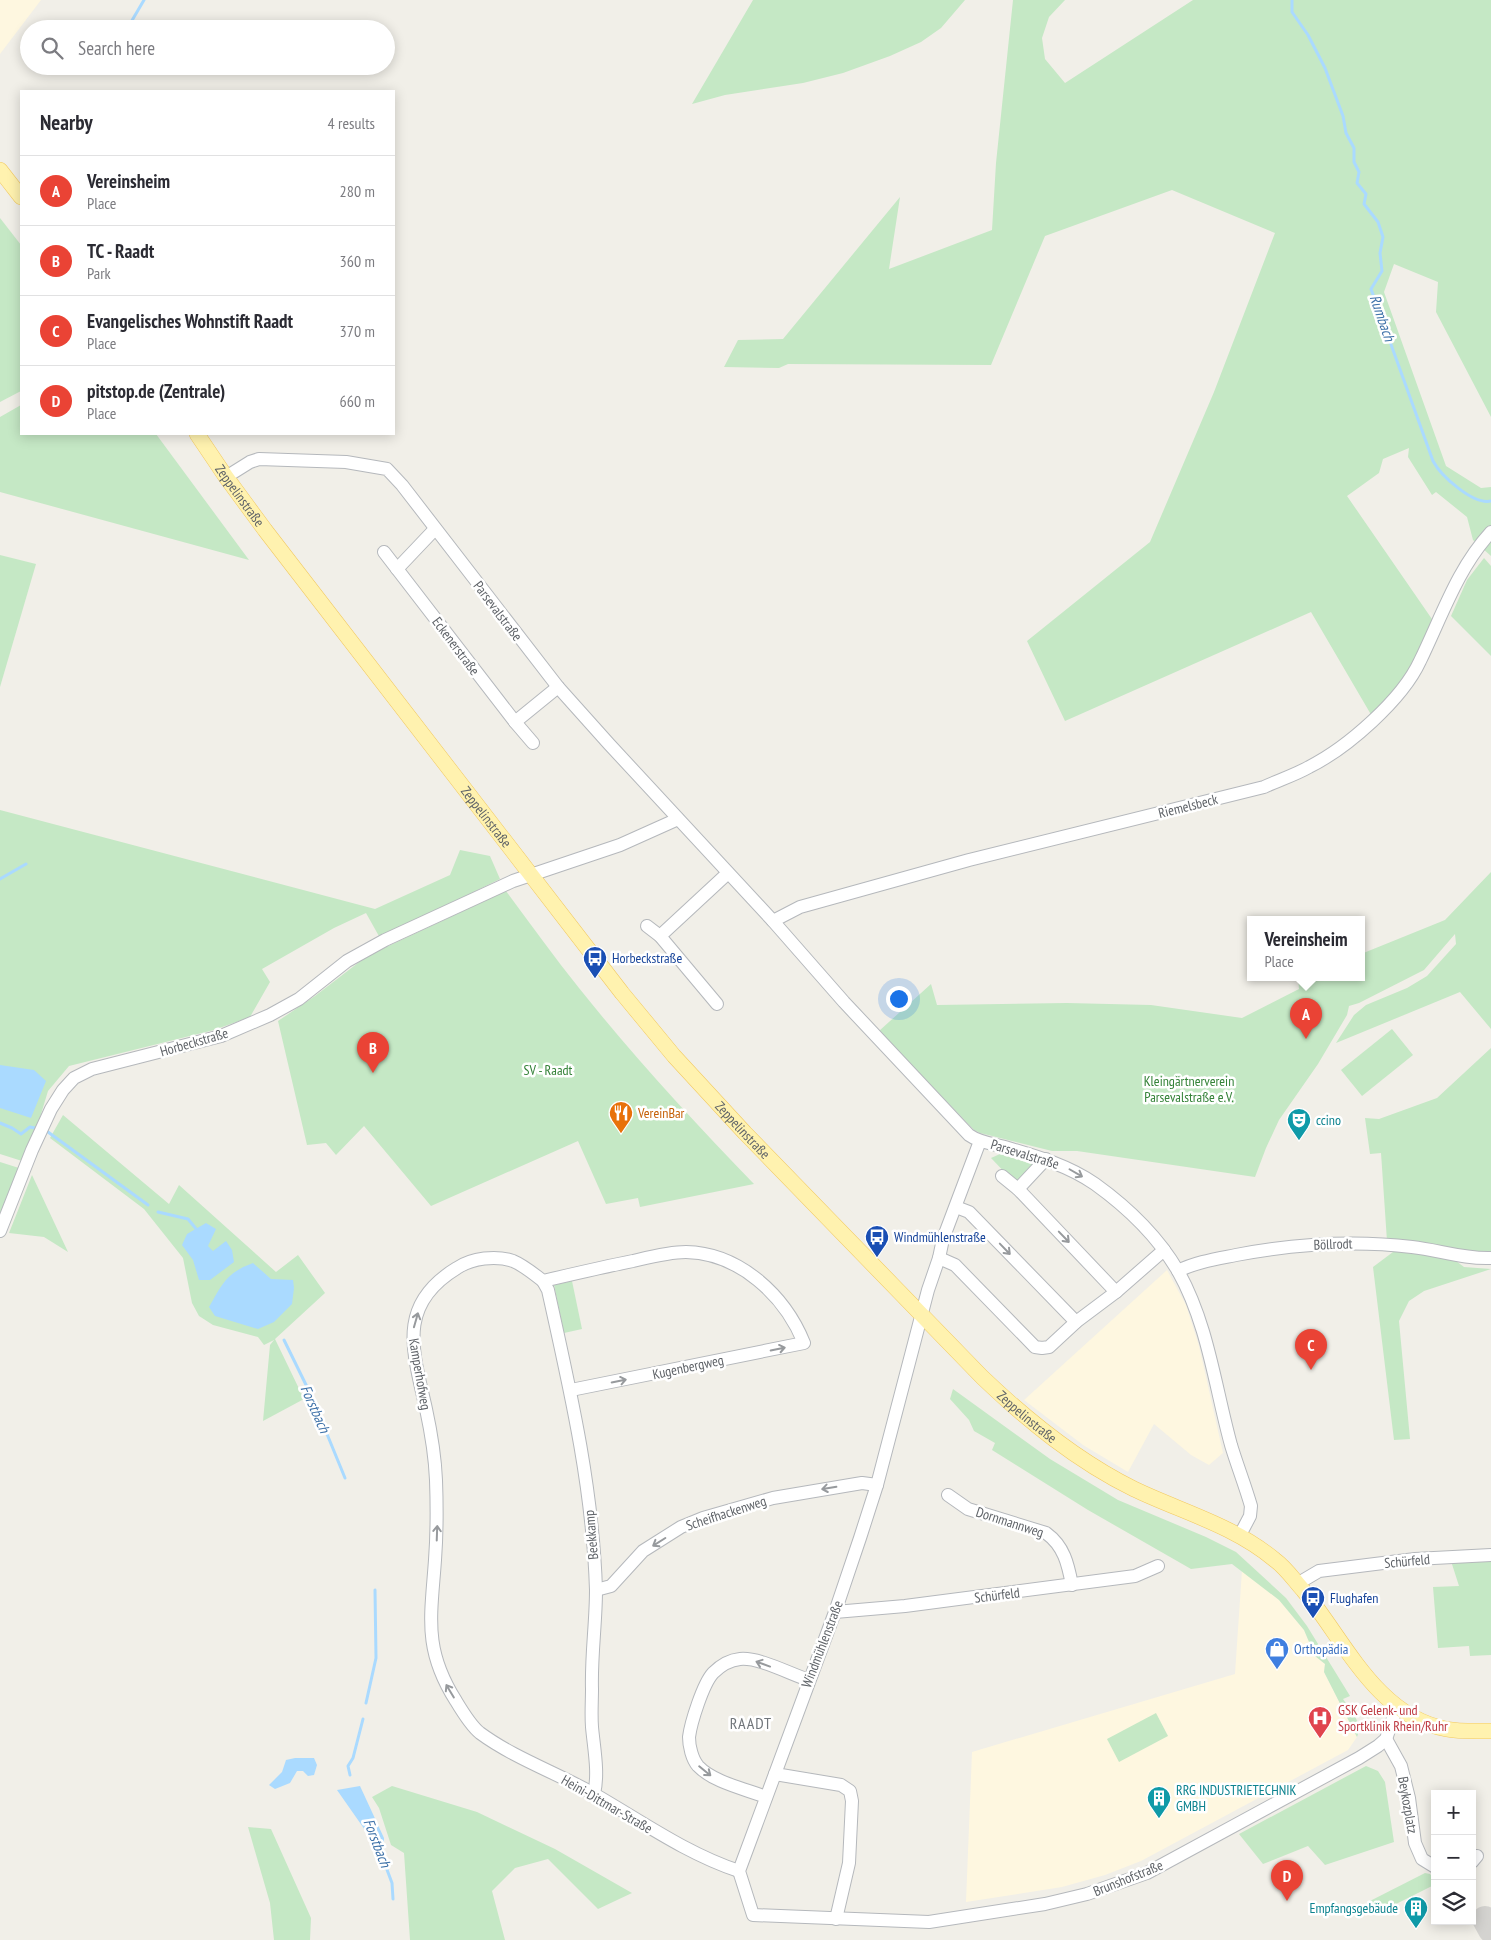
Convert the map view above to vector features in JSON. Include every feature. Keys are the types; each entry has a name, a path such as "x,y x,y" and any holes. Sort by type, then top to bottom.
{"main road":[{"path":"0,170 20,196"},
{"name":"Zeppelinstraße","path":"198,435 226,477 622,993 674,1056 745,1133 922,1315 1013,1406 1070,1451 1132,1488 1215,1522 1240,1535 1276,1560 1297,1584 1375,1686 1397,1707 1423,1722 1444,1729 1491,1731"}],"street":[{"name":"Parsevalstraße","path":"226,477 250,462 259,459 346,462 387,469 402,485 558,687 877,1037 969,1135 980,1141 1046,1159 1065,1167 1094,1183 1119,1202 1145,1228 1164,1250 1178,1271 1201,1326 1232,1445 1252,1506 1250,1516 1240,1535"},
{"path":"397,568 435,529"},
{"name":"Riemelsbeck","path":"773,921 800,907 969,860 1255,789 1309,767 1343,746 1370,723 1405,687 1420,663 1462,571 1478,546 1491,532"},
{"name":"Eckenerstraße","path":"384,552 515,722 533,742"},
{"path":"515,722 558,687"},
{"name":"Horbeckstraße","path":"0,1231 43,1124 62,1090 74,1078 92,1069 221,1036 270,1015 299,999 347,961 371,947 529,874 620,845 678,819"},
{"path":"660,936 728,873"},
{"path":"647,926 660,936 717,1004"},
{"name":"Windmühlenstraße","path":"739,1870 835,1612 878,1485 928,1290 940,1258 943,1239 980,1141"},
{"path":"1018,1189 1046,1159"},
{"path":"1002,1176 1018,1189 1116,1292"},
{"path":"956,1207 969,1212 1076,1322"},
{"name":"Böllrodt","path":"1178,1271 1192,1264 1267,1249 1328,1243 1370,1243 1404,1246 1466,1258 1491,1258"},
{"path":"940,1258 955,1265 1035,1346 1042,1348 1049,1346 1164,1250"},
{"name":"Kugenbergweg","path":"543,1280 654,1256 684,1252 710,1256 738,1267 754,1277 769,1290 785,1308 798,1328 804,1343 571,1390"},
{"name":"Kamperhofweg","path":"478,1731 443,1680 430,1625 436,1543 436,1476 430,1425 413,1350 412,1332 417,1314 427,1293 440,1279 460,1266 477,1260 496,1258 514,1261 543,1280"},
{"name":"Beekkamp","path":"543,1280 548,1290 571,1390 592,1525 596,1590 592,1675 592,1723 597,1782 594,1794"},
{"name":"Scheifhackenweg","path":"596,1590 611,1586 643,1551 681,1527 703,1518 773,1498 862,1483 878,1485"},
{"name":"Dornmannweg","path":"948,1495 968,1509 1046,1533 1055,1540 1062,1550 1069,1567 1072,1585"},
{"name":"Schürfeld","path":"1297,1584 1319,1571 1415,1559 1491,1555"},
{"name":"Schürfeld","path":"835,1612 905,1606 1072,1585 1135,1576 1158,1566"},
{"path":"766,1797 708,1776 696,1764 690,1750 690,1737 705,1686 713,1674 726,1664 739,1659 752,1660 809,1680"},
{"path":"1386,1739 1397,1707"},
{"name":"Heini-Dittmar-Straße","path":"478,1731 497,1744 594,1794 649,1828 724,1866 739,1870"},
{"name":"Beykozplatz","path":"1386,1739 1400,1766 1409,1798 1415,1843 1422,1859 1431,1865"},
{"name":"Brunshofstraße","path":"739,1870 753,1914 929,1922 1045,1904 1087,1894 1147,1873 1357,1759 1386,1739"},
{"path":"775,1774 841,1785 850,1791 852,1802 849,1863 836,1919"}],"shaded area":[{"path":"0,0 41,0 26,20 20,20 20,28 0,54"},
{"path":"1167,1270 1186,1305 1199,1346 1223,1453 1209,1465 1191,1455 1154,1424 1128,1472 1083,1445 1024,1400"},
{"path":"1242,1570 1279,1600 1304,1630 1315,1656 1325,1664 1324,1672 1357,1737 1348,1750 1141,1861 1105,1875 1062,1887 966,1902 972,1752 1235,1674"}],"green space":[{"path":"753,0 965,0 941,28 921,42 890,56 843,73 803,83 725,95 692,104"},
{"path":"1013,0 1065,0 1049,17 1042,38 1045,59 1065,83 1193,0 1491,0 1491,417 1436,312 1438,282 1394,264 1384,292 1446,466 1481,488 1491,487 1491,556 1473,540 1467,517 1436,492 1432,495 1408,457 1409,448 1383,459 1379,473 1347,496 1434,622 1418,661 1373,718 1311,612 1065,721 1027,641 1150,542 1214,392 1275,233 1172,190 1045,236 991,365 788,364 779,368 724,367 738,340 783,339 900,197 889,269 992,230 996,163"},
{"path":"0,218 20,244 20,392 0,402"},
{"path":"20,406 20,435 157,435 249,560 0,492 0,417"},
{"path":"0,555 36,564 0,687"},
{"path":"1484,558 1491,566 1491,656 1451,616 1467,580"},
{"path":"0,810 375,909 450,875 460,850 490,856 500,879 380,938 366,913 334,928 262,969 270,982 250,1017 214,1030 69,1066 48,1091 38,1124 22,1161 0,1154"},
{"name":"Kleingärtnerverein Parsevalstraße e.V.","path":"1491,872 1491,1029 1460,992 1336,1043 1354,1015 1366,1005 1407,988 1427,976 1456,944 1455,934 1424,970 1359,1003 1349,1006 1347,1015 1318,1064 1279,1120 1255,1177 1077,1151 1052,1151 980,1133 974,1130 879,1031 931,984 937,1005 1067,1003 1151,1005 1242,1018 1299,989 1298,981 1365,981 1365,952 1445,920"},
{"name":"SV - Raadt","path":"506,891 570,976 642,1064 754,1184 640,1207 638,1198 606,1204 578,1141 431,1206 364,1126 336,1155 326,1143 307,1145 278,1021 315,996 367,956"},
{"path":"1392,1029 1413,1055 1362,1096 1341,1070"},
{"path":"1491,1048 1491,1254 1387,1241 1381,1153 1370,1154 1365,1118 1379,1119 1437,1098"},
{"path":"63,1115 169,1204 179,1185 276,1272 298,1255 325,1293 275,1339 304,1399 263,1421 270,1345 274,1340 264,1345 258,1337 213,1325 199,1316 192,1303 183,1258 144,1209 50,1138"},
{"path":"1000,1154 1032,1164 1032,1166 1017,1181 1012,1180 991,1158"},
{"path":"0,1162 19,1168 0,1218"},
{"path":"32,1175 68,1252 44,1237 9,1233"},
{"path":"1397,1249 1456,1261 1464,1267 1491,1269 1424,1291 1409,1301 1399,1321 1410,1439 1394,1440 1373,1267"},
{"path":"572,1281 582,1329 564,1333 554,1285"},
{"path":"953,1389 1050,1459 1118,1500 1206,1537 1236,1552 1286,1598 1307,1626 1350,1696 1343,1699 1357,1721 1357,1737 1324,1672 1325,1664 1315,1656 1304,1630 1279,1600 1232,1564 1191,1569 1088,1510 992,1450 995,1443 974,1431 969,1420 950,1399"},
{"path":"1451,1561 1491,1561 1491,1655 1470,1656 1469,1646 1438,1648 1433,1587 1459,1586"},
{"path":"1156,1713 1168,1736 1119,1762 1107,1739"},
{"path":"1366,1766 1378,1771 1385,1782 1394,1842 1325,1865 1308,1846 1263,1864 1239,1834"},
{"path":"392,1786 477,1812 555,1849 632,1893 598,1909 548,1859 515,1868 492,1891 505,1940 410,1940 404,1853 391,1845 379,1808 372,1797"},
{"path":"248,1827 271,1829 311,1918 310,1940 274,1940 270,1903"},
{"path":"1425,1873 1431,1875 1431,1886 1374,1915 1368,1912 1366,1908 1368,1902"}],"water":[{"path":"0,1065 34,1070 46,1081 31,1118 0,1108"},
{"path":"206,1223 216,1229 208,1246 213,1251 226,1241 232,1250 234,1262 210,1280 199,1280 193,1260 182,1245 187,1234"},
{"path":"253,1263 271,1279 293,1280 294,1288 292,1304 274,1322 258,1329 215,1316 209,1307 218,1291 231,1275"},
{"path":"314,1758 317,1765 314,1775 308,1776 303,1771 297,1771 290,1783 275,1789 269,1785 282,1772 286,1760"},
{"path":"360,1786 384,1838 387,1861 382,1865 375,1857 372,1840 337,1790"}],"waterway":[{"path":"132,20 144,0"},
{"name":"Rumbach","path":"1292,0 1292,12 1308,35 1325,68 1343,116 1346,133 1354,148 1354,162 1359,172 1357,183 1366,194 1364,204 1378,222 1383,237 1380,253 1382,271 1371,289 1433,461 1458,488 1475,499 1491,501"},
{"path":"0,879 26,864"},
{"name":"Forstbach","path":"0,1123 21,1134 30,1127 35,1128"},
{"name":"Forstbach","path":"48,1132 148,1205"},
{"name":"Forstbach","path":"158,1212 188,1219 197,1230"},
{"name":"Forstbach","path":"284,1340 311,1395 345,1478"},
{"name":"Forstbach","path":"366,1703 376,1658 375,1590"},
{"name":"Forstbach","path":"350,1775 348,1766 353,1758 363,1719"},
{"name":"Forstbach","path":"383,1859 392,1883 393,1899"}],"taxiway":[{"path":"1485,1919 1491,1930"}],"place":[{"name":"Horbeckstraße","path":"595,979"},
{"name":"Vereinsheim","path":"1306,1039"},
{"name":"TC - Raadt","path":"373,1073"},
{"name":"VereinBar","path":"621,1134"},
{"name":"ccino","path":"1299,1141"},
{"name":"Windmühlenstraße","path":"877,1258"},
{"name":"Evangelisches Wohnstift Raadt","path":"1311,1370"},
{"name":"Flughafen","path":"1313,1619"},
{"name":"Orthopädia","path":"1277,1670"},
{"name":"GSK Gelenk- und Sportklinik Rhein/Ruhr","path":"1320,1739"},
{"name":"RRG INDUSTRIETECHNIK GMBH","path":"1159,1819"},
{"name":"pitstop.de (Zentrale)","path":"1287,1901"},
{"name":"Empfangsgebäude","path":"1416,1929"}],"district":[{"name":"RAADT","path":"751,1723"}]}
